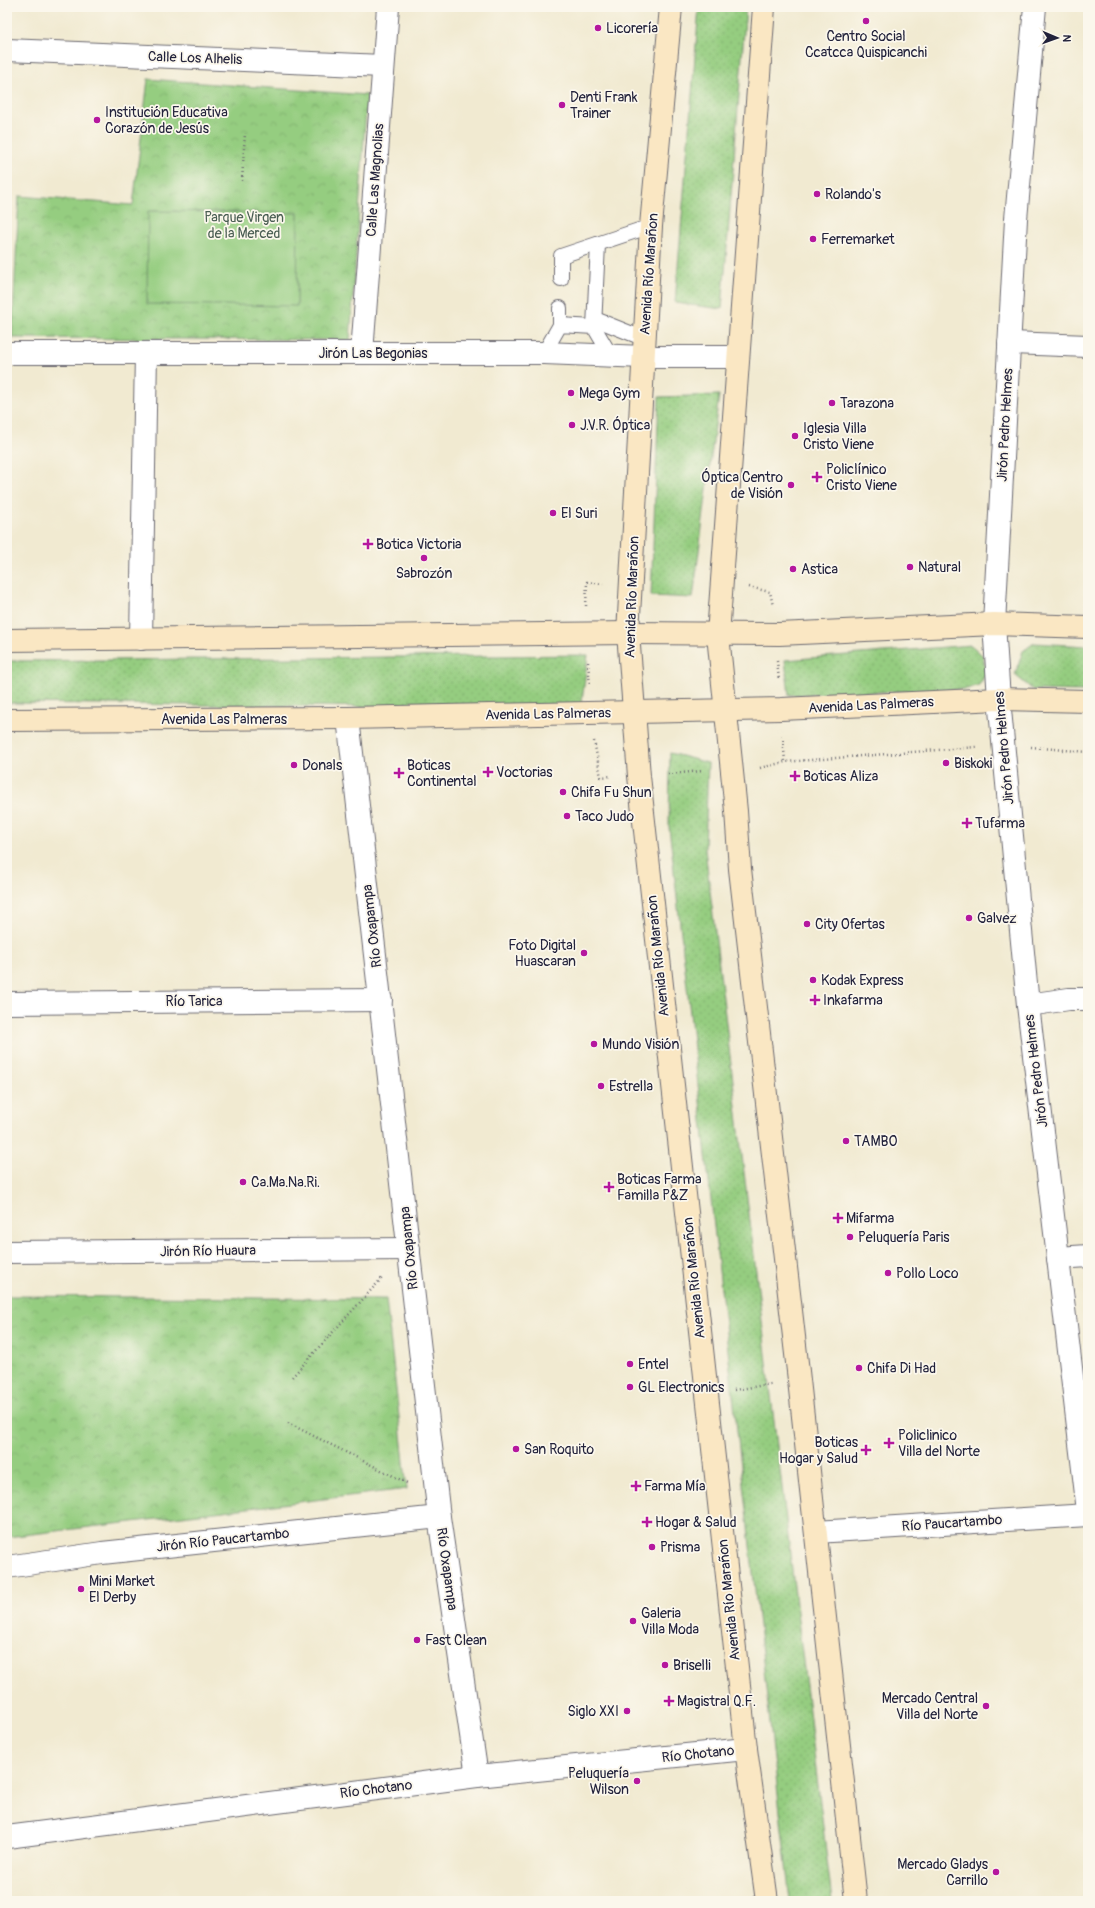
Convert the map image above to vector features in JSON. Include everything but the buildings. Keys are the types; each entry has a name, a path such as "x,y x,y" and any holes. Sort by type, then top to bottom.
{"street":[{"name":"Calle Las Magnolias","path":"362,353 388,7"},
{"name":"Avenida Río Marañon","path":"671,7 651,226 628,633 640,791 746,1749 767,1901"},
{"path":"764,7 718,634 727,710 740,869 799,1380 856,1901"},
{"name":"Jirón Pedro Helmes","path":"1035,7 1016,219 994,624 1003,745 1028,1005 1088,1511"},
{"name":"Calle Los Alhelis","path":"7,50 384,66"},
{"path":"1009,343 1088,346"},
{"name":"Jirón Las Begonias","path":"7,353 544,353 611,356 644,348 738,357"},
{"path":"141,639 146,353"},
{"path":"7,640 628,633 778,634 994,624 1088,627"},
{"name":"Avenida Las Palmeras","path":"7,720 348,718 727,710 999,699 1088,701"},
{"name":"Río Oxapampa","path":"348,718 438,1508 477,1776"},
{"path":"1028,1005 1069,999 1088,998"},
{"name":"Río Tarica","path":"7,1003 381,1000"},
{"name":"Jirón Río Huaura","path":"7,1252 409,1249"},
{"path":"1058,1258 1088,1256"},
{"name":"Jirón Río Paucartambo","path":"7,1567 438,1508"},
{"name":"Río Paucartambo","path":"816,1532 1088,1515"},
{"name":"Río Chotano","path":"7,1837 477,1776 746,1749"}],"lane":[{"path":"561,279 561,256 651,226"},
{"path":"598,244 595,323 611,356"},
{"path":"544,353 560,325 560,308"},
{"path":"560,325 595,323 644,348"}],"path":[{"path":"242,181 245,133"},
{"path":"586,614 587,582 605,584"},
{"path":"748,587 770,592 773,612"},
{"path":"588,659 590,690"},
{"path":"777,661 779,688"},
{"path":"593,734 601,777"},
{"path":"783,734 785,762"},
{"path":"760,768 785,762 1003,745 1088,752"},
{"path":"668,774 706,771"},
{"path":"292,1377 409,1249"},
{"path":"707,1394 799,1380"},
{"path":"288,1423 438,1508"}],"green space":[{"path":"699,7 746,7 722,309 675,303"},
{"name":"Parque Virgen de la Merced","path":"148,79 367,95 350,340 12,338 19,196 133,205"},
{"path":"148,211 298,213 297,306 147,304"},
{"path":"719,395 693,598 651,596 659,397"},
{"path":"1034,643 1088,646 1088,691 1033,690 1015,675 1023,651"},
{"path":"971,645 983,656 986,674 979,685 967,689 789,695 785,660"},
{"path":"588,655 581,709 7,703 7,661"},
{"path":"670,753 708,763 705,849 832,1901 790,1901 669,827"},
{"path":"7,1296 386,1299 407,1489 7,1537"}],"place":[{"name":"Centro Social Ccatcca Quispicanchi","path":"866,21"},
{"name":"Licorería","path":"598,28"},
{"name":"Denti Frank Trainer","path":"562,105"},
{"name":"Institución Educativa Corazón de Jesús","path":"97,120"},
{"name":"Rolando's","path":"817,194"},
{"name":"Ferremarket","path":"813,239"},
{"name":"Mega Gym","path":"571,393"},
{"name":"Tarazona","path":"832,403"},
{"name":"J.V.R. Óptica","path":"572,425"},
{"name":"Iglesia Villa Cristo Viene","path":"795,436"},
{"name":"Policlínico Cristo Viene","path":"817,477"},
{"name":"Óptica Centro de Visión","path":"791,485"},
{"name":"El Suri","path":"553,513"},
{"name":"Botica Victoria","path":"368,544"},
{"name":"Sabrozón","path":"424,558"},
{"name":"Natural","path":"910,567"},
{"name":"Astica","path":"793,569"},
{"name":"Biskoki","path":"946,763"},
{"name":"Donals","path":"294,765"},
{"name":"Voctorias","path":"488,772"},
{"name":"Boticas Continental","path":"399,773"},
{"name":"Boticas Aliza","path":"795,776"},
{"name":"Chifa Fu Shun","path":"563,792"},
{"name":"Taco Judo","path":"567,816"},
{"name":"Tufarma","path":"967,823"},
{"name":"Galvez","path":"969,918"},
{"name":"City Ofertas","path":"807,924"},
{"name":"Foto Digital Huascaran","path":"584,953"},
{"name":"Kodak Express","path":"813,980"},
{"name":"Inkafarma","path":"815,1000"},
{"name":"Mundo Visión","path":"594,1044"},
{"name":"Estrella","path":"601,1086"},
{"name":"TAMBO","path":"846,1141"},
{"name":"Ca.Ma.Na.Ri.","path":"243,1182"},
{"name":"Boticas Farma Familla P&Z","path":"609,1187"},
{"name":"Mifarma","path":"838,1218"},
{"name":"Peluquería Paris","path":"850,1237"},
{"name":"Pollo Loco","path":"888,1273"},
{"name":"Entel","path":"630,1364"},
{"name":"Chifa Di Had","path":"859,1368"},
{"name":"GL Electronics","path":"630,1387"},
{"name":"Policlinico Villa del Norte","path":"889,1443"},
{"name":"San Roquito","path":"516,1449"},
{"name":"Boticas Hogar y Salud","path":"866,1450"},
{"name":"Farma Mía","path":"636,1486"},
{"name":"Hogar & Salud","path":"647,1522"},
{"name":"Prisma","path":"652,1547"},
{"name":"Mini Market El Derby","path":"81,1589"},
{"name":"Galeria Villa Moda","path":"633,1621"},
{"name":"Fast Clean","path":"417,1640"},
{"name":"Briselli","path":"665,1665"},
{"name":"Magistral Q.F.","path":"669,1701"},
{"name":"Mercado Central Villa del Norte","path":"986,1706"},
{"name":"Siglo XXI","path":"627,1711"},
{"name":"Peluquería Wilson","path":"637,1781"},
{"name":"Mercado Gladys Carrillo","path":"996,1872"}]}
